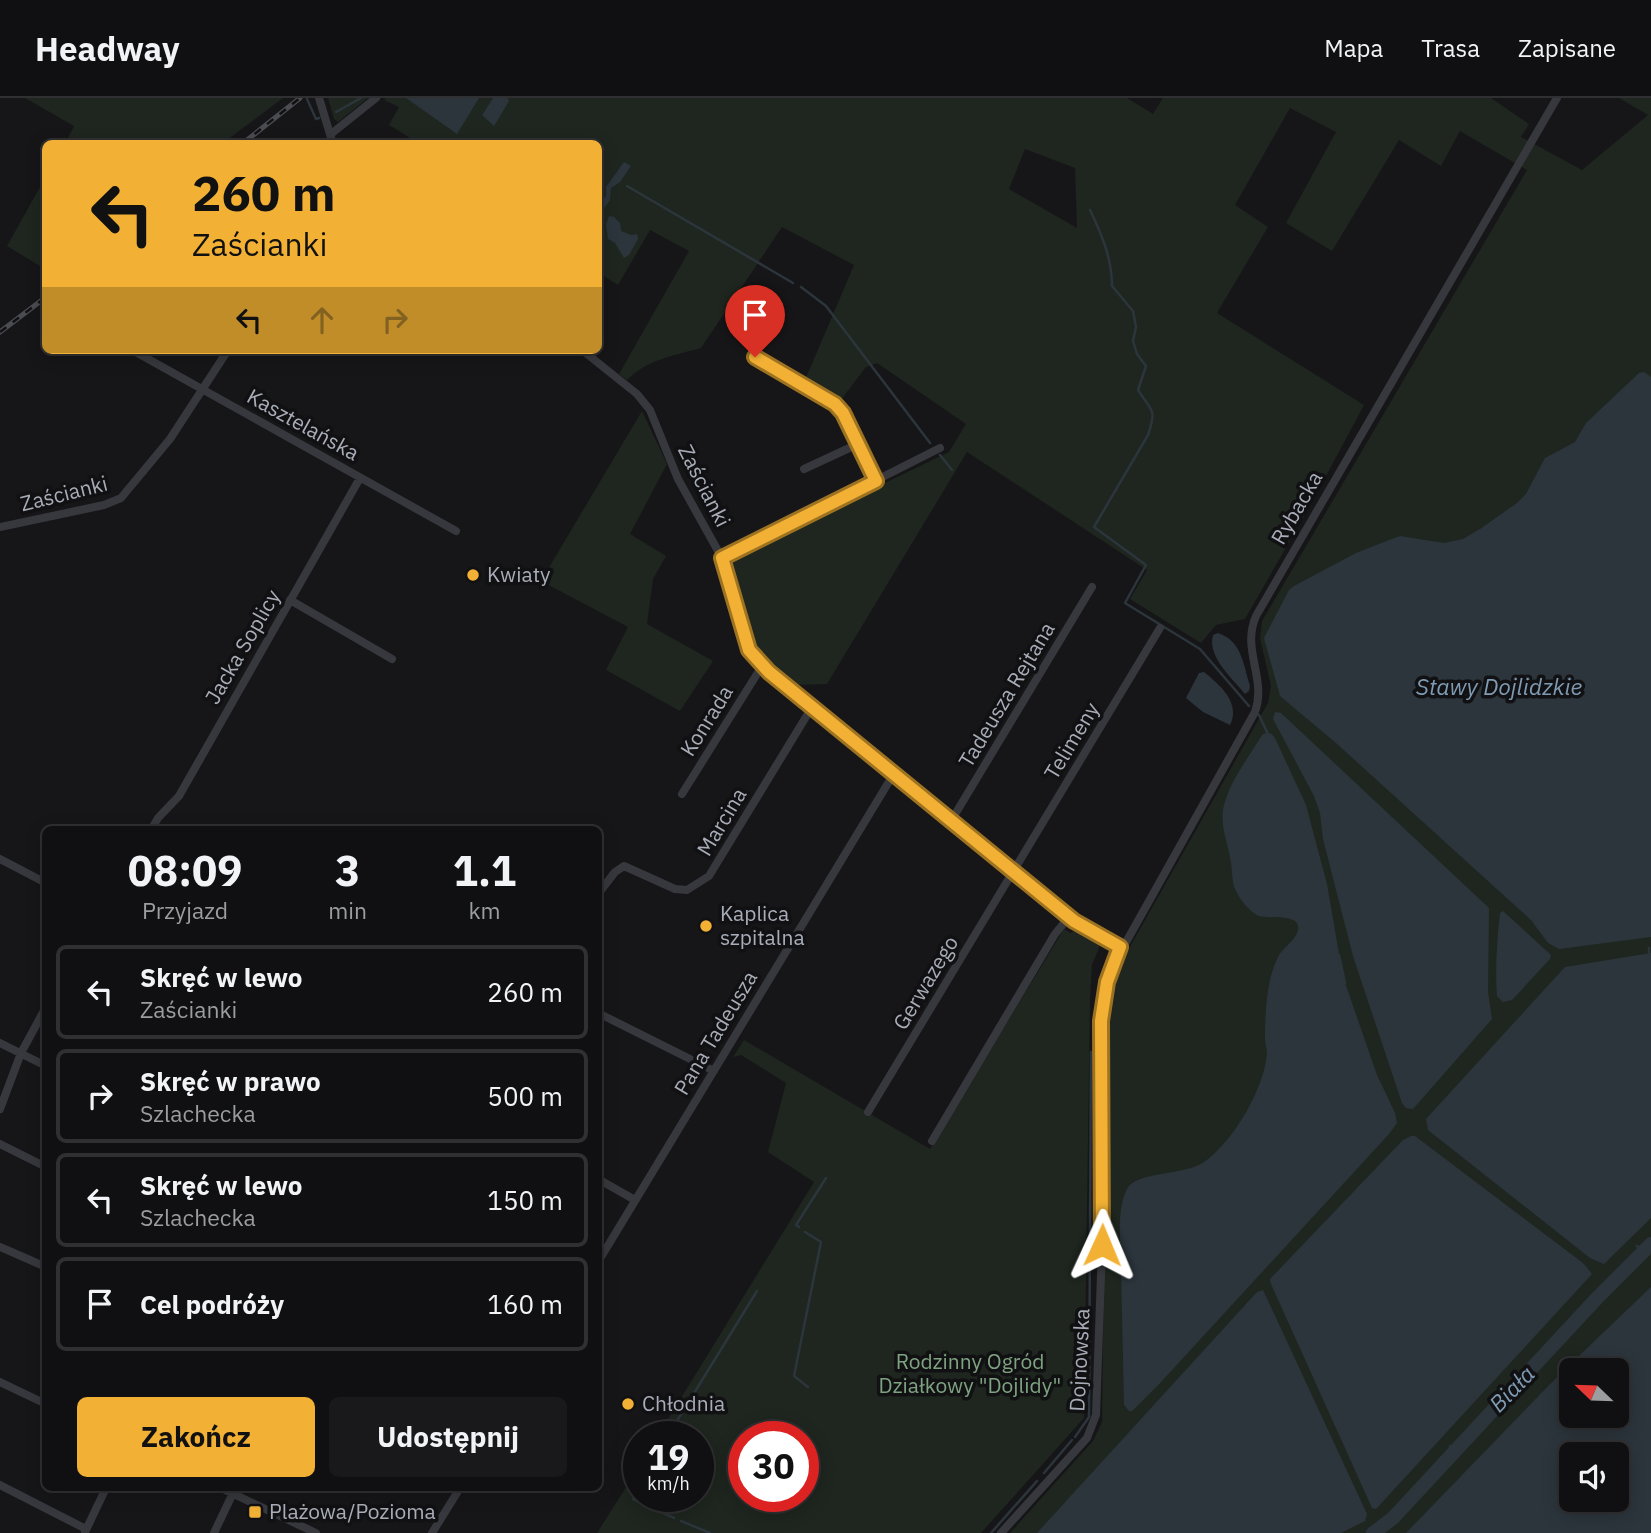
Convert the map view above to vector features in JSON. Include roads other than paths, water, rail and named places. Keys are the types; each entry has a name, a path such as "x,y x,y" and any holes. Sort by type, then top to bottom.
{"street":[{"path":"319,98 332,140"},
{"path":"331,134 376,98"},
{"name":"Rybacka","path":"1120,947 1125,944 1255,712 1260,692 1250,639 1256,615 1555,98"},
{"name":"Kasztelańska","path":"139,354 456,531"},
{"name":"Zaścianki","path":"0,527 104,505 121,498 170,439 225,354"},
{"name":"Zaścianki","path":"587,354 637,394 650,410 678,479 722,558 749,650 761,666 1069,917 1120,947"},
{"path":"755,357 835,404 843,413 876,481"},
{"path":"804,469 858,444"},
{"path":"722,558 940,448"},
{"name":"Jacka Soplicy","path":"153,826 179,796 360,478"},
{"name":"Tadeusza Rejtana","path":"951,821 1092,587"},
{"path":"290,600 393,659"},
{"name":"Telimeny","path":"1013,873 1160,628"},
{"name":"Konrada","path":"682,794 761,666"},
{"name":"Marcina","path":"602,889 615,872 624,866 674,889 687,890 709,876 812,706"},
{"name":"Pana Tadeusza","path":"602,1257 893,775"},
{"path":"0,859 42,882"},
{"name":"Gerwazego","path":"868,1112 1013,873"},
{"path":"932,1141 1055,934 1069,917"},
{"name":"Dojnowska","path":"1001,1533 1087,1438 1096,1415 1103,1218 1101,1021 1107,982 1120,947"},
{"path":"0,1109 21,1054 42,1015"},
{"path":"602,1015 713,1072"},
{"path":"0,1043 42,1064"},
{"path":"0,1144 42,1165"},
{"path":"602,1182 635,1200"},
{"path":"0,1247 42,1265"},
{"path":"0,1382 42,1402"},
{"path":"0,1485 85,1531 105,1491"},
{"path":"228,1491 316,1533"},
{"path":"432,1533 458,1491"},
{"path":"214,1533 233,1493"}],"water":[{"path":"406,98 479,98 457,134"},
{"path":"493,98 508,98 509,101 494,126 482,115"},
{"path":"624,162 631,166 620,182 611,188 610,200 602,211 606,187"},
{"path":"609,216 620,223 621,231 637,234 638,239 629,255 624,258 615,243 608,239 606,224"},
{"name":"Stawy Dojlidzkie","path":"1644,372 1651,377 1651,937 1559,949 1548,943 1531,920 1336,743 1280,696 1264,638 1289,590 1356,553 1400,536 1444,543 1463,539 1480,529 1517,503 1526,494 1545,458 1575,442 1586,423 1639,373"},
{"path":"1218,633 1237,647 1250,686 1245,694 1217,659 1212,643 1213,635"},
{"path":"1204,672 1231,702 1233,717 1230,725 1203,712 1186,698 1199,673"},
{"path":"1275,712 1281,713 1489,908 1488,992 1492,1019 1413,1109 1406,1108 1402,1103 1353,956 1323,839 1320,813 1314,796 1273,719"},
{"path":"1266,733 1275,738 1306,805 1327,884 1343,977 1377,1075 1397,1123 1161,1382 1129,1411 1124,1405 1120,1227 1121,1207 1127,1189 1140,1179 1185,1170 1204,1162 1226,1142 1236,1128 1253,1098 1265,1068 1266,1009 1273,970 1279,955 1298,930 1295,921 1259,916 1242,900 1234,886 1223,827 1224,805 1231,787 1262,735"},
{"path":"1503,911 1551,955 1512,1000 1503,1002 1497,996 1496,975 1500,913"},
{"path":"1651,953 1651,1218 1604,1264 1590,1258 1428,1130 1426,1119 1565,967"},
{"path":"1415,1136 1583,1263 1592,1274 1376,1509 1372,1508 1270,1279 1403,1140"},
{"path":"1651,1287 1651,1533 1406,1533 1559,1375 1559,1428 1629,1428 1629,1358 1577,1358"},
{"path":"1263,1290 1367,1514 1365,1521 1341,1533 1037,1533 1257,1292"}],"waterway":[{"path":"336,112 361,98"},
{"path":"307,99 316,119 319,118"},
{"path":"627,186 793,283"},
{"path":"1090,210 1106,247 1112,286 1133,311 1136,327 1133,341 1137,354 1146,366 1138,390 1152,411 1148,435 1094,527 1146,565 1125,603 1200,649 1249,706"},
{"path":"801,287 826,306 930,443"},
{"path":"940,455 952,470"},
{"path":"1259,715 1268,734"},
{"path":"1649,948 1649,953"},
{"path":"1339,955 1345,983"},
{"path":"1075,1437 1089,1417 1091,1052"},
{"path":"799,1227 796,1225 826,1178"},
{"path":"805,1232 821,1242 794,1376 808,1387"},
{"name":"Biała","path":"1373,1533 1393,1518 1598,1297 1651,1244"},
{"path":"1637,1246 1643,1252"},
{"path":"677,1421 757,1291"},
{"path":"1044,1473 1072,1440"},
{"name":"Biała","path":"1450,1446 1456,1451"},
{"path":"991,1533 1037,1481"},
{"path":"661,1512 674,1518"},
{"path":"681,1521 710,1533"}],"railway":[{"path":"247,140 300,98"},
{"path":"0,332 42,300"}],"place":[{"name":"Kwiaty","path":"473,575"},
{"name":"Kaplica szpitalna","path":"706,926"},
{"name":"Chłodnia","path":"628,1404"},
{"name":"Plażowa/Pozioma","path":"255,1512"}],"park label":[{"name":"Rodzinny Ogród Działkowy \"Dojlidy\"","path":"970,1374"}]}
